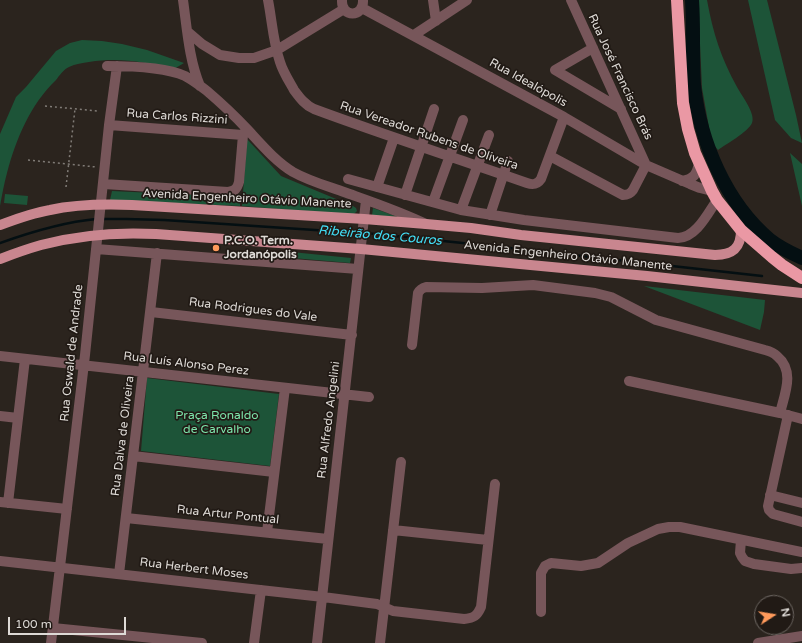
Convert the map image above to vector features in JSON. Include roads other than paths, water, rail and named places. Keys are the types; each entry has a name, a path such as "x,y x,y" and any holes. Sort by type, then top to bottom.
{"highway":[{"path":"677,0 683,103 688,128 699,163 715,196 741,230 782,265 802,278"}],"main road":[{"name":"Avenida Engenheiro Otávio Manente","path":"0,225 50,209 70,206 101,208 140,205 364,222 426,224 715,255 727,254 734,250 740,241 741,230"},
{"name":"Avenida Engenheiro Otávio Manente","path":"0,260 21,251 98,232 156,234 361,245 802,293"}],"street":[{"path":"183,0 192,62 200,86"},
{"name":"Rua Vereador Rubens de Oliveira","path":"268,0 280,63 287,78 306,106 394,138 422,146 531,184 536,184 541,179 564,117"},
{"path":"433,0 436,21"},
{"path":"414,35 467,0"},
{"name":"Rua José Francisco Brás","path":"571,0 646,164"},
{"path":"188,32 210,49 224,56 239,58 261,56 277,50 343,5 350,13 354,13 357,12 363,4"},
{"name":"Rua Idealópolis","path":"363,4 414,35 564,117 646,164 715,196"},
{"path":"593,48 555,70 621,109"},
{"path":"179,74 188,69 192,62"},
{"name":"Rua Oswald de Andrade","path":"51,643 104,184 112,66 153,69 179,74"},
{"path":"179,74 192,80 224,105 245,132 262,145 278,161 294,172 313,181 409,216 426,224"},
{"path":"405,195 434,109"},
{"path":"433,202 463,120"},
{"name":"Rua Carlos Rizzini","path":"109,125 245,132"},
{"path":"104,184 228,192 234,190 237,188 239,182 245,132"},
{"path":"461,210 489,135"},
{"path":"377,187 394,138"},
{"path":"550,156 623,195 630,194 633,190 646,164"},
{"path":"490,215 508,161"},
{"path":"682,181 690,179 694,176 699,163"},
{"name":"Avenida Engenheiro Otávio Manente","path":"348,179 461,210 524,220 682,238 688,236 697,229 715,196"},
{"name":"Rua Alfredo Angelini","path":"317,643 366,200"},
{"path":"96,249 358,268"},
{"name":"Rua Dalva de Oliveira","path":"119,574 157,253"},
{"path":"412,346 418,293 422,288 482,288 533,285 595,293 611,297 656,320 765,350 776,355 784,363 788,382 768,506 769,510 773,514 802,522"},
{"name":"Rua Rodrigues do Vale","path":"150,312 352,335"},
{"name":"Rua Luís Alonso Perez","path":"0,356 369,397"},
{"path":"25,359 18,418 4,503 67,509"},
{"path":"629,382 802,419"},
{"path":"267,532 285,388"},
{"path":"0,416 18,418"},
{"path":"133,456 274,472"},
{"path":"380,643 401,462"},
{"path":"393,530 488,540 494,484"},
{"path":"770,495 802,503"},
{"name":"Rua Artur Pontual","path":"126,518 328,538"},
{"path":"541,612 541,573 545,566 551,564 581,566 598,563 628,542 658,529 680,527 802,552"},
{"name":"Rua Herbert Moses","path":"0,563 119,574 322,597 377,604 393,611 464,619 472,618 478,614 482,607 488,540"},
{"path":"741,540 740,553 745,561 754,564 791,569 802,568"},
{"path":"254,643 261,590"},
{"path":"53,628 112,638 202,643"},
{"path":"758,643 791,640 802,636"}],"waterway":[{"name":"Ribeirão dos Couros","path":"692,0 694,85 697,107 709,149 728,190 754,225 774,243 802,258"},
{"name":"Ribeirão dos Couros","path":"0,243 47,228 71,222 96,219"},
{"name":"Ribeirão dos Couros","path":"101,219 164,220 360,233"},
{"name":"Ribeirão dos Couros","path":"365,233 762,276"}],"place":[{"name":"P.C.O. Term. Jordanópolis","path":"216,248"}],"park label":[{"name":"Praça Ronaldo de Carvalho","path":"217,423"}]}
